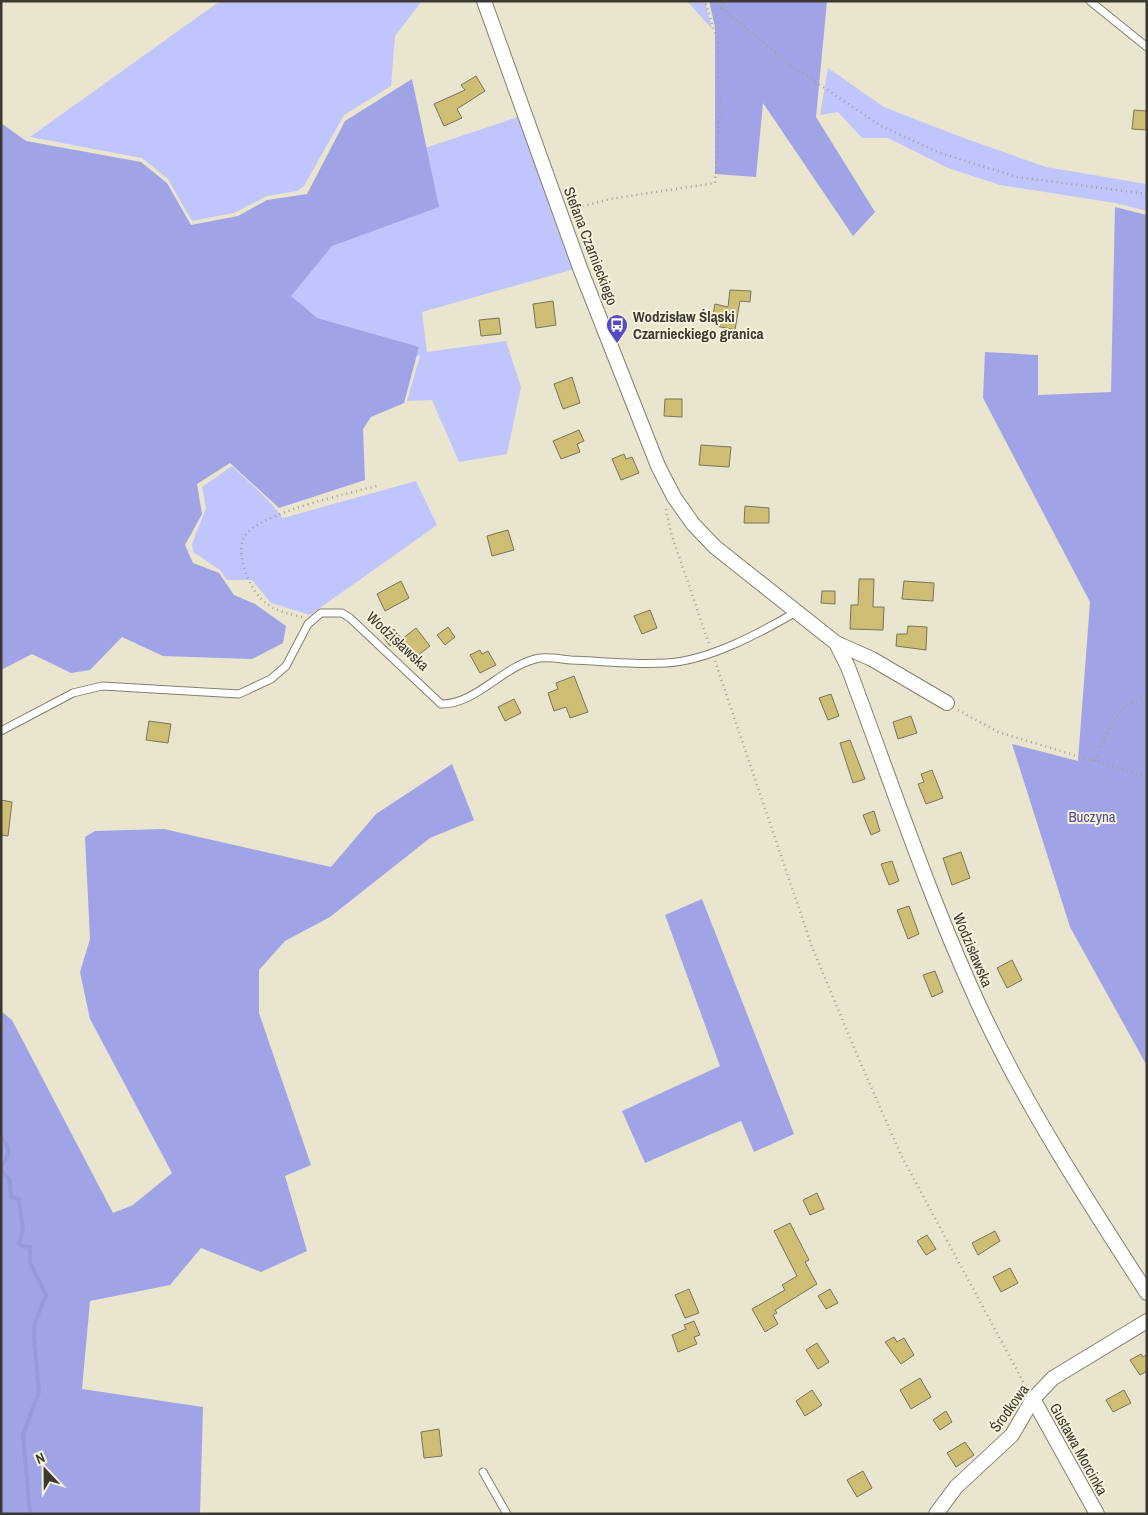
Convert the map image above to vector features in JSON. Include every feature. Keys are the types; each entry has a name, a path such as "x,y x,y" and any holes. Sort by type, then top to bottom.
{"street":[{"name":"Stefana Czarnieckiego","path":"484,1 533,133 559,212 668,486 693,524"},
{"name":"Wodzisławska","path":"693,524 742,570 836,643 848,667 954,948 984,1016 1037,1118 1147,1293"},
{"path":"836,643 872,659 947,703"},
{"name":"Środkowa","path":"936,1514 956,1487 1012,1435 1032,1400 1053,1378 1147,1320"},
{"name":"Gustawa Morcinka","path":"1032,1400 1097,1514"}],"lane":[{"path":"1090,1 1147,47"},
{"name":"Wodzisławska","path":"313,619 321,613 342,613 350,618 442,704 452,704 515,668 540,658 666,663 712,652 755,635 796,612"},
{"path":"1,731 73,693 102,686 239,694 271,680 286,666 308,624 313,619"},
{"path":"483,1472 507,1514"}],"path":[{"path":"559,212 610,199 714,183 720,112 719,46 705,1"},
{"path":"713,1 789,64 881,126 940,153 1017,176 1147,194"},
{"path":"722,9 724,1"},
{"path":"313,619 286,614 264,604 254,592 245,571 242,554 243,539 254,526 271,516 380,484"},
{"path":"668,486 665,505 671,532 812,947 901,1155 1032,1400"},
{"path":"1095,761 1116,714 1133,699 1147,696"},
{"path":"947,703 998,732 1147,777"}],"shaded area":[{"path":"220,1 422,1 395,36 391,86 344,115 304,186 297,191 267,196 234,213 192,221 168,179 142,158 30,137"},
{"path":"687,1 705,1 712,29"},
{"path":"828,68 884,107 961,137 1046,167 1147,184 1147,211 1115,203 1000,185 948,168 888,138 862,138 838,112 820,115"},
{"path":"518,117 574,269 422,312 427,352 506,341 521,387 507,454 459,462 432,400 407,401 420,356 317,329 281,292 407,154"},
{"path":"232,466 267,499 283,518 416,481 437,525 310,615 271,603 252,580 227,580 220,570 193,552 192,544 206,508 202,487"}],"green space":[{"path":"709,1 827,1 816,117 875,212 853,236 763,103 756,177 715,174 715,27"},
{"path":"412,79 439,207 332,246 291,296 317,318 419,347 404,403 371,417 363,429 365,480 279,508 230,463 197,484 202,514 185,545 193,563 219,573 234,595 255,604 286,626 283,643 252,659 163,656 122,637 90,670 71,673 32,654 1,670 1,123 26,141 141,162 167,183 191,225 238,216 267,200 307,194 345,121"},
{"name":"Buczyna","path":"1115,207 1147,215 1147,1066 1070,927 1012,744 1078,761 1090,602 983,398 985,352 1038,355 1038,395 1111,392"},
{"path":"452,764 474,820 430,838 330,917 285,941 259,970 259,1013 311,1165 285,1176 307,1251 261,1272 201,1248 170,1285 90,1301 82,1389 203,1407 200,1514 1,1514 1,1011 12,1020 113,1213 133,1205 172,1173 90,1019 80,972 90,939 85,837 95,831 164,829 331,867 376,814"},
{"path":"702,899 794,1134 754,1152 741,1121 645,1163 622,1111 720,1066 665,915"}],"building":[{"path":"476,76 485,91 457,109 462,118 444,126 434,104 465,90 461,85"},
{"path":"1134,110 1147,111 1147,130 1132,129"},
{"path":"730,290 751,291 750,302 740,301 735,330 716,326 717,320 712,320 715,304 728,307"},
{"path":"553,301 556,325 536,328 533,304"},
{"path":"499,318 501,334 481,336 479,320"},
{"path":"572,377 580,403 563,409 554,384"},
{"path":"665,399 682,399 682,417 664,416"},
{"path":"579,430 584,441 577,444 580,452 561,459 553,441"},
{"path":"701,445 731,447 729,467 699,465"},
{"path":"624,454 626,459 632,457 639,473 621,480 612,459"},
{"path":"745,506 769,508 769,523 744,523"},
{"path":"508,530 514,550 492,556 487,536"},
{"path":"859,579 874,579 873,607 884,607 883,630 850,629 851,605 858,605"},
{"path":"401,581 409,598 385,611 377,594"},
{"path":"904,581 934,583 933,601 902,599"},
{"path":"822,591 835,591 835,604 821,603"},
{"path":"650,610 657,628 642,634 634,616"},
{"path":"908,626 927,627 926,650 896,646 897,634 907,634"},
{"path":"448,627 455,637 445,645 437,635"},
{"path":"416,628 430,646 416,657 402,639"},
{"path":"394,629 401,638 390,646 383,637"},
{"path":"480,650 482,654 488,651 496,665 480,673 470,655"},
{"path":"574,676 588,712 570,718 566,707 554,711 548,693 558,689 556,683"},
{"path":"831,694 839,716 828,720 819,698"},
{"path":"514,699 521,713 505,721 498,707"},
{"path":"911,716 917,733 898,739 893,722"},
{"path":"149,721 171,724 168,743 146,740"},
{"path":"850,740 865,779 853,783 840,743"},
{"path":"932,770 943,798 926,804 918,784 924,782 921,774"},
{"path":"1,800 12,802 8,836 1,835"},
{"path":"874,811 880,831 871,835 863,815"},
{"path":"961,852 970,878 952,885 943,858"},
{"path":"892,861 899,881 889,885 881,864"},
{"path":"909,906 919,934 908,939 897,910"},
{"path":"1012,960 1022,980 1007,988 997,968"},
{"path":"935,971 943,992 932,997 923,975"},
{"path":"817,1193 824,1209 810,1215 803,1200"},
{"path":"790,1223 809,1260 805,1262 817,1284 775,1310 777,1313 773,1315 778,1324 765,1332 752,1309 785,1290 782,1285 797,1276 774,1231"},
{"path":"995,1231 1000,1241 978,1255 972,1243"},
{"path":"927,1235 936,1249 926,1255 917,1241"},
{"path":"1010,1268 1018,1283 1001,1292 993,1277"},
{"path":"689,1289 699,1313 685,1318 675,1295"},
{"path":"830,1289 838,1303 826,1309 818,1296"},
{"path":"694,1321 700,1335 694,1337 697,1344 678,1352 672,1335 686,1329 684,1325"},
{"path":"894,1337 897,1342 904,1338 914,1355 901,1364 885,1342"},
{"path":"817,1343 829,1362 818,1369 806,1350"},
{"path":"1141,1354 1143,1357 1147,1354 1147,1371 1140,1375 1130,1360"},
{"path":"920,1378 931,1397 911,1409 900,1390"},
{"path":"812,1390 822,1405 805,1416 796,1401"},
{"path":"1124,1390 1131,1403 1113,1412 1106,1400"},
{"path":"946,1411 952,1422 940,1430 933,1420"},
{"path":"439,1429 442,1456 424,1458 421,1432"},
{"path":"965,1442 974,1455 956,1467 947,1453"},
{"path":"863,1471 872,1488 857,1497 847,1480"}],"waterway":[{"path":"1,1138 8,1148 6,1160 1,1167"},
{"path":"1,1170 10,1180 11,1197 19,1199 23,1230 19,1243 21,1246 30,1247 30,1262 46,1295 35,1322 34,1338 39,1392 23,1435 30,1514"}],"place":[{"name":"Wodzisław Śląski Czarnieckiego granica","path":"617,344"}]}
